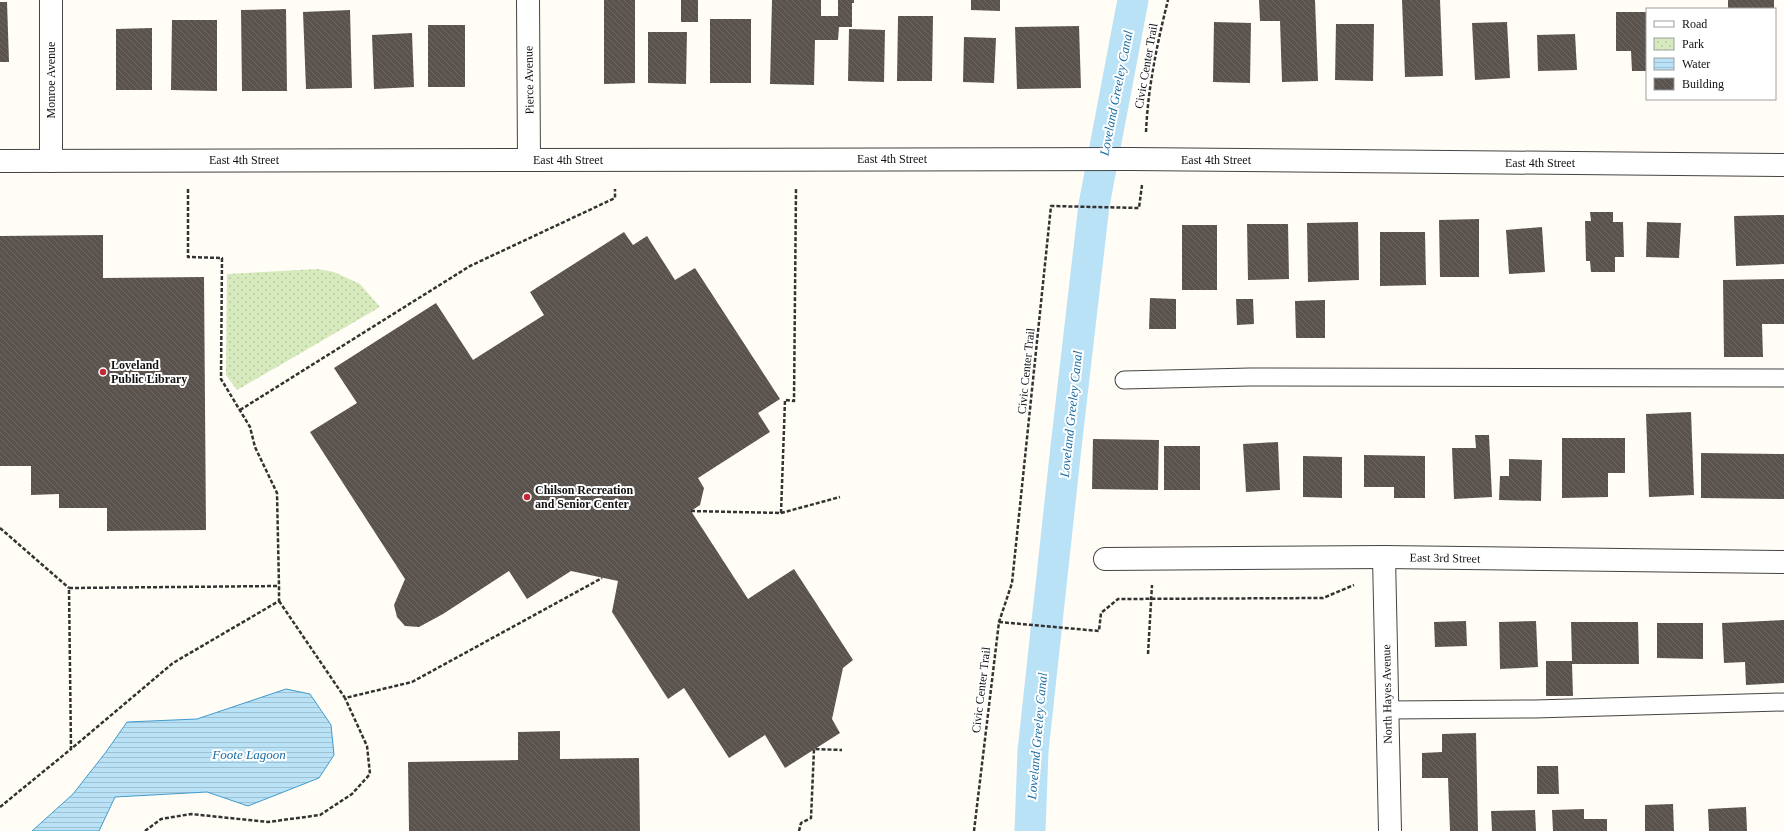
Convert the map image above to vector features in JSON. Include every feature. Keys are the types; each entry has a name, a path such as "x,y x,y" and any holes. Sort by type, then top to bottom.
{"street":[{"name":"Monroe Avenue","path":"51,161 52,0"},
{"name":"Pierce Avenue","path":"528,0 529,160"},
{"name":"East 4th Street","path":"0,161 1138,159 1784,165"},
{"name":"East 3rd Street","path":"1105,559 1384,557 1784,562"},
{"name":"North Hayes Avenue","path":"1384,557 1390,831"}],"lane":[{"path":"1124,380 1250,377 1784,378"},
{"path":"1387,710 1535,709 1784,702"}],"path":[{"name":"Civic Center Trail","path":"974,831 998,622 1012,583 1051,206 1139,208 1138,159 1156,48 1168,0"},
{"path":"145,831 161,820 191,814 268,822 320,815 352,794 370,774 367,746 345,698 279,601 277,493 255,447 250,427 221,378 222,258 188,257 188,189"},
{"path":"240,410 470,266 615,198 615,189"},
{"path":"781,513 785,400 794,401 796,189"},
{"path":"691,511 781,513 840,497"},
{"path":"0,528 69,588 279,586"},
{"path":"998,622 1099,631 1101,613 1118,599 1322,598 1358,583 1384,557"},
{"path":"1148,654 1152,558"},
{"path":"345,698 412,682 602,578"},
{"path":"69,588 71,749"},
{"path":"0,807 172,663 279,601"},
{"path":"799,831 801,823 811,818 814,749 842,750"}],"green space":[{"path":"317,269 334,272 360,284 380,307 237,390 226,375 227,274"}],"water":[{"name":"Foote Lagoon","path":"286,689 310,694 331,725 334,755 319,778 248,806 207,792 115,797 99,831 32,831 73,794 106,752 127,722 197,719"}],"building":[{"path":"604,0 635,0 635,83 604,84"},
{"path":"681,0 698,0 698,22 681,22"},
{"path":"772,0 821,0 821,16 838,16 838,0 854,0 854,3 852,3 852,27 839,27 838,40 815,40 814,85 770,84"},
{"path":"971,0 1000,0 1000,11 971,10"},
{"path":"1259,0 1315,0 1318,81 1282,82 1280,21 1260,21"},
{"path":"1402,0 1440,0 1443,76 1405,77"},
{"path":"1728,0 1774,0 1774,8 1728,8"},
{"path":"0,2 7,2 9,62 0,62"},
{"path":"286,9 287,91 242,91 241,10"},
{"path":"350,10 352,88 306,89 303,12"},
{"path":"1616,12 1646,12 1646,71 1632,71 1631,51 1616,51"},
{"path":"898,16 933,16 932,81 897,81"},
{"path":"710,19 751,19 751,83 710,83"},
{"path":"172,20 217,20 217,91 171,90"},
{"path":"1214,22 1251,23 1250,83 1213,82"},
{"path":"1507,22 1510,78 1475,80 1472,23"},
{"path":"1336,24 1374,24 1373,81 1335,80"},
{"path":"428,25 465,25 465,87 428,87"},
{"path":"1079,26 1081,88 1017,89 1015,27"},
{"path":"152,28 152,90 116,90 116,29"},
{"path":"849,29 885,30 884,82 848,81"},
{"path":"648,32 687,32 686,84 648,83"},
{"path":"412,33 414,87 374,89 372,35"},
{"path":"1575,34 1577,70 1538,71 1537,35"},
{"path":"964,37 996,38 994,83 963,82"},
{"path":"1590,212 1613,212 1613,222 1623,222 1624,257 1615,257 1615,272 1591,272 1590,261 1586,261 1585,221 1591,221"},
{"path":"1784,215 1784,264 1736,266 1734,216"},
{"path":"1479,219 1479,277 1440,277 1439,220"},
{"path":"1358,222 1359,280 1308,282 1307,223"},
{"path":"1647,222 1681,223 1679,258 1646,257"},
{"path":"1247,224 1288,224 1289,279 1248,280"},
{"path":"1182,225 1217,225 1217,290 1182,290"},
{"path":"1542,227 1545,272 1509,274 1506,230"},
{"name":"Chilson Recreation and Senior Center","path":"624,232 633,245 647,236 675,280 695,268 780,399 758,413 770,432 698,478 704,488 700,505 691,511 748,599 794,569 853,660 843,668 832,719 840,733 785,768 765,735 729,758 684,688 668,699 612,612 618,581 571,571 527,599 509,571 443,614 419,627 405,626 397,617 394,605 405,579 310,432 357,403 334,368 436,303 473,360 544,315 530,292"},
{"path":"1380,232 1425,232 1426,285 1380,286"},
{"name":"Loveland Public Library","path":"103,235 103,278 204,277 206,530 107,531 107,508 59,508 59,494 31,495 31,466 0,466 0,236"},
{"path":"1784,279 1784,324 1762,324 1763,357 1724,357 1723,280"},
{"path":"1150,298 1176,299 1176,329 1149,329"},
{"path":"1236,299 1253,299 1254,324 1237,325"},
{"path":"1325,300 1325,338 1296,338 1295,301"},
{"path":"1691,412 1694,495 1649,497 1646,414"},
{"path":"1475,435 1489,435 1492,497 1454,499 1452,448 1476,448"},
{"path":"1562,438 1625,438 1625,473 1608,473 1608,497 1562,498"},
{"path":"1093,439 1159,440 1158,490 1092,489"},
{"path":"1278,442 1280,490 1246,492 1243,444"},
{"path":"1164,446 1200,446 1200,490 1164,490"},
{"path":"1701,453 1784,454 1784,499 1701,498"},
{"path":"1364,455 1425,456 1425,498 1394,498 1394,487 1364,487"},
{"path":"1303,456 1342,457 1342,498 1303,497"},
{"path":"1509,459 1542,460 1541,501 1499,500 1500,476 1509,476"},
{"path":"1784,620 1784,683 1746,685 1745,662 1724,663 1722,623"},
{"path":"1466,621 1467,646 1435,647 1434,622"},
{"path":"1536,621 1538,667 1500,669 1499,622"},
{"path":"1571,622 1638,622 1639,664 1572,664 1573,696 1546,696 1546,661 1572,661"},
{"path":"1657,623 1703,623 1703,659 1657,658"},
{"path":"560,731 560,759 639,758 640,831 409,831 408,762 518,760 518,732"},
{"path":"1476,733 1478,831 1450,831 1448,778 1422,778 1422,753 1442,752 1442,734"},
{"path":"1537,766 1558,766 1559,794 1537,794"},
{"path":"1673,804 1674,831 1645,831 1645,805"},
{"path":"1746,807 1747,831 1709,831 1708,809"},
{"path":"1584,809 1584,819 1607,819 1607,831 1553,831 1552,810"},
{"path":"1535,810 1536,831 1492,831 1491,811"}],"waterway":[{"name":"Loveland Greeley Canal","path":"1030,831 1033,751 1094,205 1133,0"}],"place":[{"name":"Loveland Public Library","path":"103,372"},
{"name":"Chilson Recreation and Senior Center","path":"527,497"}]}
